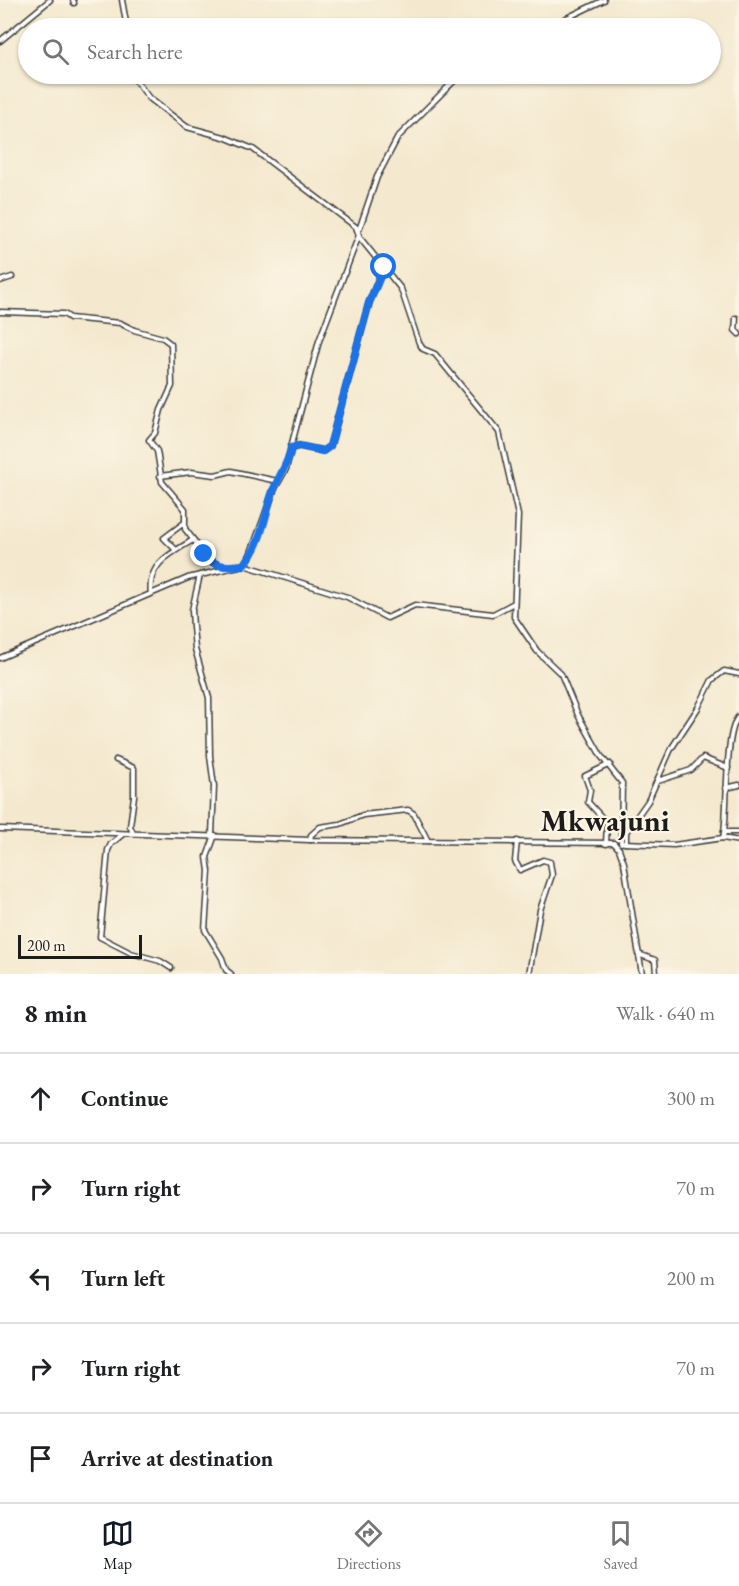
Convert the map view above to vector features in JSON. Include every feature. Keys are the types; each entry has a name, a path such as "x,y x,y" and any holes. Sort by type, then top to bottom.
{"street":[{"path":"28,18 50,0"},
{"path":"122,0 125,18"},
{"path":"567,18 604,0"},
{"path":"0,41 18,26"},
{"path":"138,84 149,98 183,124 253,149 359,233 401,289 419,344 423,349 435,354 499,432 518,515 514,603 517,624 537,651 561,674 578,715 601,756 610,764 624,788 620,806 623,843"},
{"path":"243,565 253,550 277,482 286,469 318,341 359,233 377,177 398,137 451,84"},
{"path":"291,448 299,446 323,451 330,446 369,303 384,267"},
{"path":"0,281 12,277"},
{"path":"0,312 64,314 70,318 115,322 163,338 171,344 172,386 161,410 155,433 149,440 157,451 160,476 171,496 185,509 184,523 193,540 210,561 225,567"},
{"path":"736,318 735,330 739,334"},
{"path":"160,476 191,472 215,475 231,471 277,482"},
{"path":"176,550 164,538 184,523"},
{"path":"151,594 150,578 160,561 193,540"},
{"path":"0,658 200,574 243,565 347,597 387,618 415,605 493,614 514,603"},
{"path":"200,574 192,610 193,627 195,649 209,698 210,756 214,786 213,835 207,857 209,871 205,930 222,958 226,970 231,974"},
{"path":"623,843 626,832 643,810 671,749 698,708 712,680 720,672 739,674"},
{"path":"724,835 728,768 734,722 739,716"},
{"path":"657,781 673,778 679,772 691,770 700,758 728,768"},
{"path":"116,760 134,768 134,796 130,826 133,833"},
{"path":"606,844 607,823 588,802 590,790 585,776 610,764"},
{"path":"726,788 739,785"},
{"path":"310,840 311,835 320,827 340,824 363,815 408,810 414,814 428,841"},
{"path":"0,829 310,840 674,845 739,832"},
{"path":"123,833 108,850 100,937 130,953 160,962 171,968"},
{"path":"724,835 739,841"},
{"path":"517,842 515,861 520,870 543,860 550,862 553,870 540,910 529,974"},
{"path":"614,843 624,863 642,974"},
{"path":"638,954 655,960 656,974"}],"district":[{"name":"Mkwajuni","path":"605,821"}],"route":[{"path":"204,554 210,561 225,567 243,565 248,561 277,482 286,469 291,448 299,446 323,451 330,446 369,303 384,267"}]}
